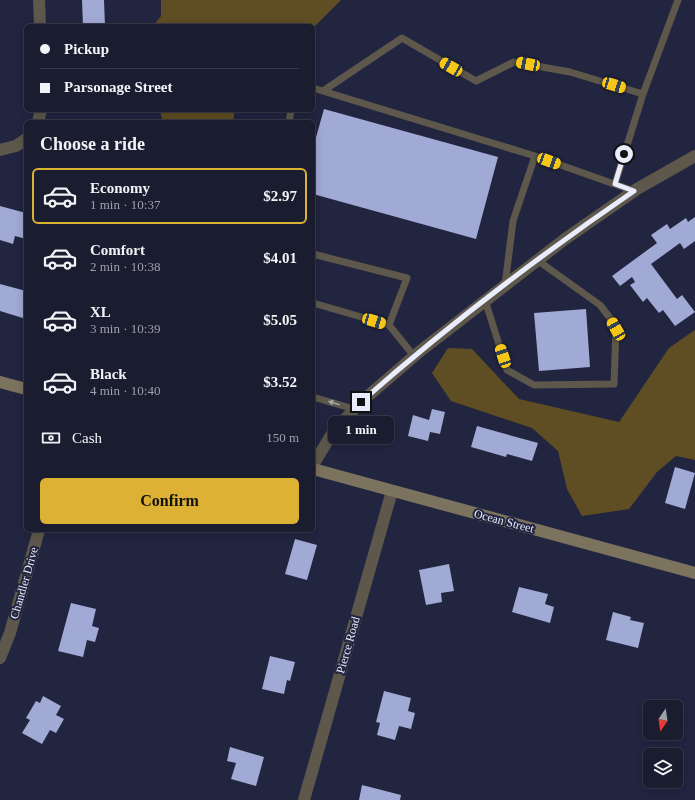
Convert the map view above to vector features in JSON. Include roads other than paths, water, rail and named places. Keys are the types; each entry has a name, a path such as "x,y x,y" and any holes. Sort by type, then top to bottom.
{"main road":[{"path":"0,382 24,388"},
{"name":"Ocean Street","path":"315,470 695,573"}],"street":[{"path":"39,0 40,24"},
{"path":"0,150 16,146 24,140"},
{"path":"315,462 333,432 354,409 414,356 565,239 634,191 695,156"},
{"name":"Pierce Road","path":"304,800 392,491"},
{"name":"Chandler Drive","path":"0,658 10,633 38,532"}],"lane":[{"path":"615,184 643,94 678,0"},
{"path":"323,91 402,38 476,81 514,62 570,72 643,94"},
{"path":"315,89 536,156 634,191"},
{"path":"505,285 513,221 536,156"},
{"path":"315,255 407,278 390,325"},
{"path":"486,300 507,370 534,385 614,384 616,329 610,318 600,305 537,260"},
{"path":"315,305 390,325 414,356"},
{"path":"315,398 354,409"}]}
